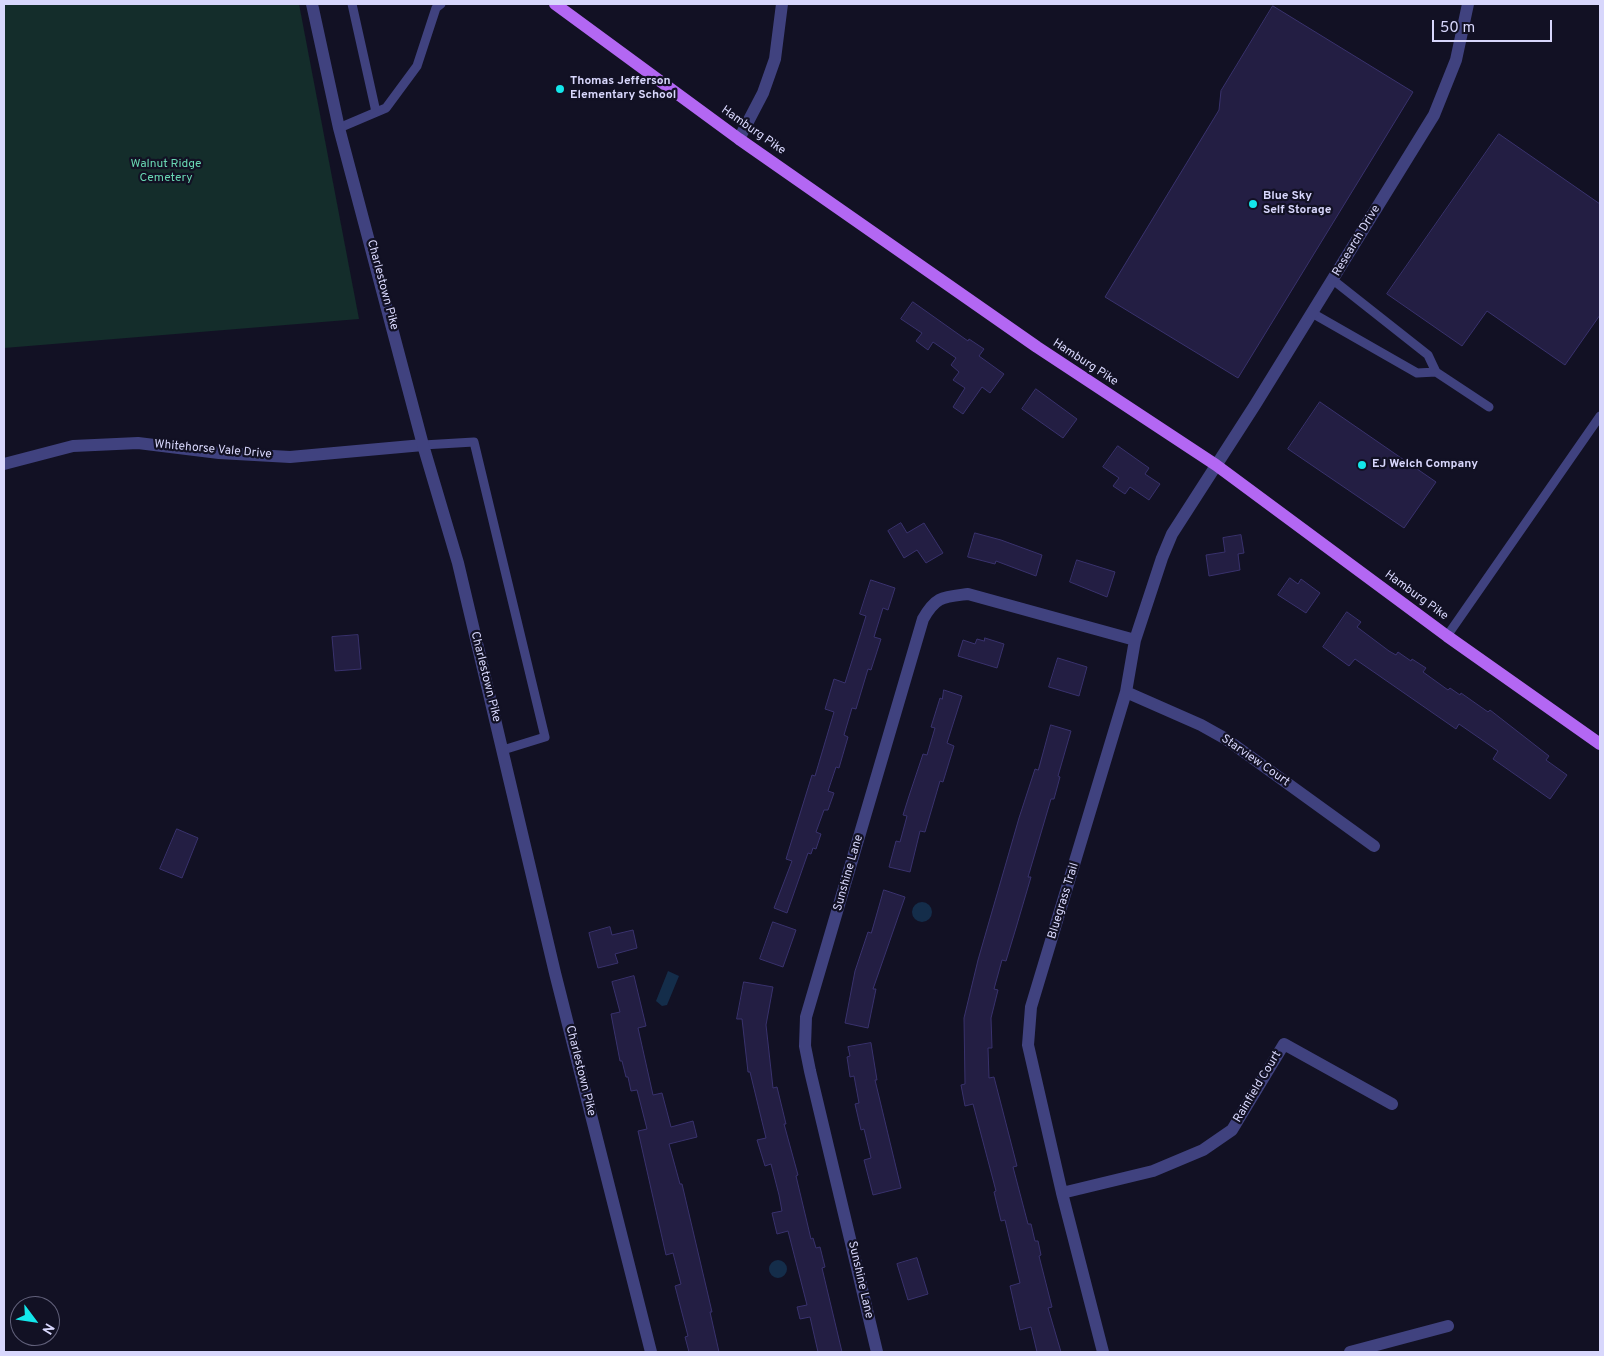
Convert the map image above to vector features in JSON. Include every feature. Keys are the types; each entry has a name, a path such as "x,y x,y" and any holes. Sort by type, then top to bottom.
{"main road":[{"name":"Hamburg Pike","path":"555,4 739,138 1037,347 1216,465 1448,636 1600,744"}],"street":[{"name":"Charlestown Pike","path":"312,4 340,128 424,445 458,563 552,964 651,1352"},
{"path":"739,138 763,93 775,59 782,4"},
{"name":"Research Drive","path":"1216,465 1333,280 1434,115 1456,60 1468,4"},
{"name":"Whitehorse Vale Drive","path":"4,464 73,446 138,443 219,452 290,457 424,445"},
{"name":"Bluegrass Trail","path":"1102,1352 1028,1045 1031,1007 1126,692 1135,640 1162,558 1172,534 1216,465"},
{"name":"Sunshine Lane","path":"877,1352 810,1071 805,1046 806,1017 923,619 933,602 946,597 968,594 1135,640"},
{"name":"Starview Court","path":"1126,692 1201,725 1226,739 1374,846"},
{"name":"Rainfield Court","path":"1062,1192 1153,1172 1203,1150 1232,1130 1284,1044 1392,1104"},
{"path":"1350,1352 1448,1326"}],"lane":[{"path":"352,4 376,112"},
{"path":"340,128 386,108 417,66 435,5"},
{"path":"1333,280 1428,355 1436,372 1489,407"},
{"path":"1312,313 1417,374 1436,372"},
{"path":"1448,636 1600,416"},
{"path":"424,445 474,442 545,737 503,750"}],"green space":[{"name":"Walnut Ridge Cemetery","path":"4,4 299,4 359,319 4,348"}],"water":[{"path":"918,902 926,902 932,908 932,916 926,922 918,922 912,916 912,908"},
{"path":"668,971 679,976 667,1005 662,1006 656,1001"},
{"path":"774,1260 782,1260 787,1265 785,1276 774,1278 769,1273 769,1265"}],"building":[{"name":"Blue Sky Self Storage","path":"1273,6 1413,92 1238,378 1105,297 1219,110 1221,91"},
{"path":"1499,134 1600,204 1600,315 1565,365 1487,311 1462,346 1387,294"},
{"path":"913,302 968,341 969,339 984,349 979,356 1004,374 990,393 982,387 963,414 953,407 965,388 953,380 959,372 951,365 956,358 933,342 928,350 916,341 922,333 901,319"},
{"path":"1036,389 1077,419 1063,438 1022,409"},
{"name":"EJ Welch Company","path":"1320,402 1436,482 1404,528 1288,449"},
{"path":"1118,446 1149,468 1145,474 1160,484 1149,500 1130,487 1125,494 1113,486 1119,478 1103,467"},
{"path":"901,523 907,533 924,523 943,553 926,563 917,550 904,558 888,531"},
{"path":"975,533 1042,555 1036,576 996,561 995,564 968,557"},
{"path":"1241,535 1244,553 1238,554 1240,570 1209,576 1206,555 1225,552 1223,538"},
{"path":"1077,560 1115,572 1107,597 1070,582"},
{"path":"1290,578 1298,584 1301,579 1320,593 1306,613 1278,595"},
{"path":"871,580 895,588 888,610 883,608 874,637 881,639 871,670 868,669 856,709 852,708 844,735 848,737 839,768 836,767 828,791 834,793 828,810 824,810 816,832 821,834 816,849 813,848 811,854 808,853 787,913 774,908 792,861 786,859 812,775 815,776 834,712 825,709 834,679 845,683 866,616 860,614"},
{"path":"1347,612 1361,622 1357,627 1389,651 1396,655 1398,652 1411,661 1412,659 1426,668 1423,672 1448,690 1450,688 1460,695 1461,693 1488,712 1490,710 1549,756 1546,760 1567,775 1550,799 1493,759 1498,751 1459,724 1456,729 1355,659 1349,666 1323,647"},
{"path":"358,635 361,669 335,671 332,637"},
{"path":"985,638 1004,644 997,668 958,656 963,640 975,644 977,639 984,641"},
{"path":"1058,658 1087,667 1079,696 1049,687"},
{"path":"944,690 962,696 947,743 954,746 943,782 940,781 925,832 920,831 910,872 889,867 896,841 900,842 907,816 903,815 923,754 927,755 935,728 931,727"},
{"path":"1051,725 1071,731 1058,776 1060,777 1054,799 1051,799 1028,877 1031,877 1016,928 1006,961 1002,960 994,989 998,990 991,1018 992,1048 988,1048 989,1078 994,1077 1017,1166 1013,1167 1028,1224 1031,1224 1035,1241 1038,1241 1041,1255 1039,1256 1052,1307 1048,1308 1061,1352 1037,1352 1031,1327 1020,1330 1010,1286 1020,1283 1005,1220 1001,1221 994,1192 996,1191 973,1104 965,1106 961,1085 965,1084 964,1018 978,960 1019,818 1035,769 1038,770"},
{"path":"177,829 198,838 182,878 160,869"},
{"path":"884,890 905,897 873,989 876,989 868,1028 845,1023 855,971 868,932 871,933"},
{"path":"773,922 796,930 783,967 760,959"},
{"path":"610,927 612,935 633,930 637,948 615,954 618,963 598,968 589,933"},
{"path":"634,976 646,1026 638,1028 653,1095 662,1093 671,1127 693,1121 697,1137 669,1144 680,1184 682,1184 712,1312 710,1312 719,1352 689,1352 685,1337 688,1336 675,1286 681,1284 673,1253 666,1255 638,1131 647,1129 637,1090 631,1091 628,1077 626,1077 622,1061 620,1061 611,1014 620,1012 612,982"},
{"path":"744,982 773,987 766,1025 773,1088 777,1087 811,1239 813,1238 816,1248 820,1247 825,1267 822,1268 842,1352 818,1352 810,1317 800,1319 797,1307 807,1305 788,1231 777,1234 772,1213 782,1211 771,1164 765,1166 757,1140 766,1138 750,1072 748,1072 742,1019 737,1019"},
{"path":"871,1043 877,1080 875,1080 901,1188 873,1195 864,1160 871,1158 864,1129 861,1130 855,1104 859,1103 854,1076 850,1077 847,1057 850,1056 848,1047"},
{"path":"917,1258 928,1294 908,1300 897,1264"}],"place":[{"name":"Thomas Jefferson Elementary School","path":"560,89"},
{"name":"Blue Sky Self Storage","path":"1253,204"},
{"name":"EJ Welch Company","path":"1362,465"}]}
